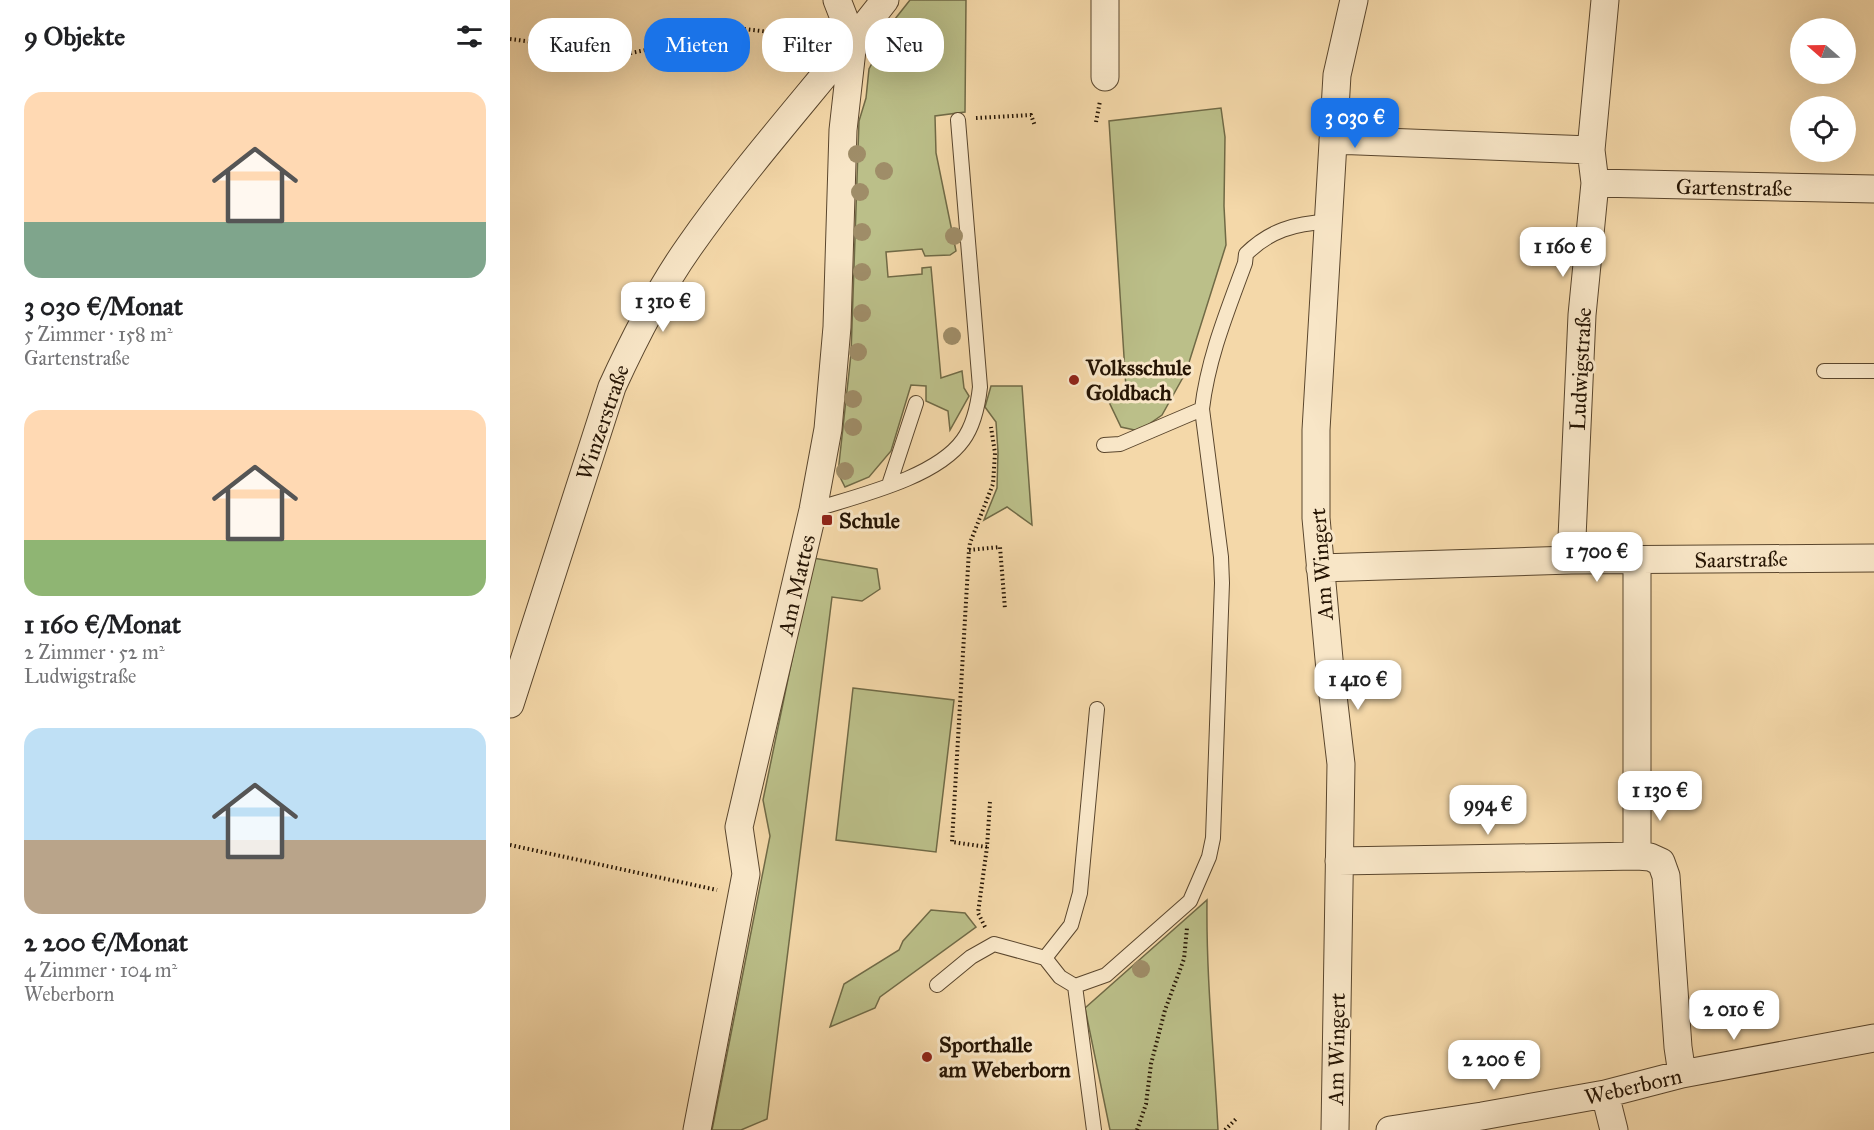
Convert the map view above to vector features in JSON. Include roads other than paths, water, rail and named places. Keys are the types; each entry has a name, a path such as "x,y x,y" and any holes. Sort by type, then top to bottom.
{"street":[{"name":"Am Mattes","path":"837,0 844,18"},
{"name":"Winzerstraße","path":"853,41 885,0"},
{"path":"1105,0 1105,77"},
{"name":"Am Wingert","path":"1335,1130 1341,764 1316,518 1316,430 1337,75 1354,0"},
{"name":"Ludwigstraße","path":"1570,560 1582,315 1595,183 1591,150 1605,0"},
{"name":"Winzerstraße","path":"510,704 612,387 633,340 658,294 718,207 828,72"},
{"name":"Am Mattes","path":"697,1130 746,874 739,827 813,510 828,429 836,339 843,130 850,72"},
{"path":"1333,140 1591,150"},
{"name":"Gartenstraße","path":"1595,183 1874,189"},
{"name":"Saarstraße","path":"1320,568 1570,560 1874,558"},
{"path":"1637,561 1637,856"},
{"path":"1339,861 1650,856 1660,862 1666,876 1678,1047 1682,1074"},
{"name":"Weberborn","path":"1390,1130 1605,1094 1682,1074 1874,1038"},
{"path":"1605,1094 1614,1130"}],"lane":[{"path":"813,510 889,485 941,462 964,440 978,404 980,387 958,120"},
{"path":"1075,986 1106,975 1190,901 1209,857 1213,838 1222,583 1221,557 1202,409 1205,387 1212,353 1245,264 1246,254 1258,242 1274,232 1306,223 1327,222"},
{"path":"1824,371 1874,370"},
{"path":"889,485 916,403"},
{"path":"1104,445 1120,444 1167,426 1202,409"},
{"path":"1045,958 1071,925 1080,893 1097,709"},
{"path":"937,985 971,957 994,944 1045,958 1060,977 1075,986"},
{"path":"1075,986 1094,1130"}],"place":[{"name":"Volksschule Goldbach","path":"1074,380"},
{"name":"Schule","path":"827,520"},
{"name":"Sporthalle am Weberborn","path":"927,1057"}]}
